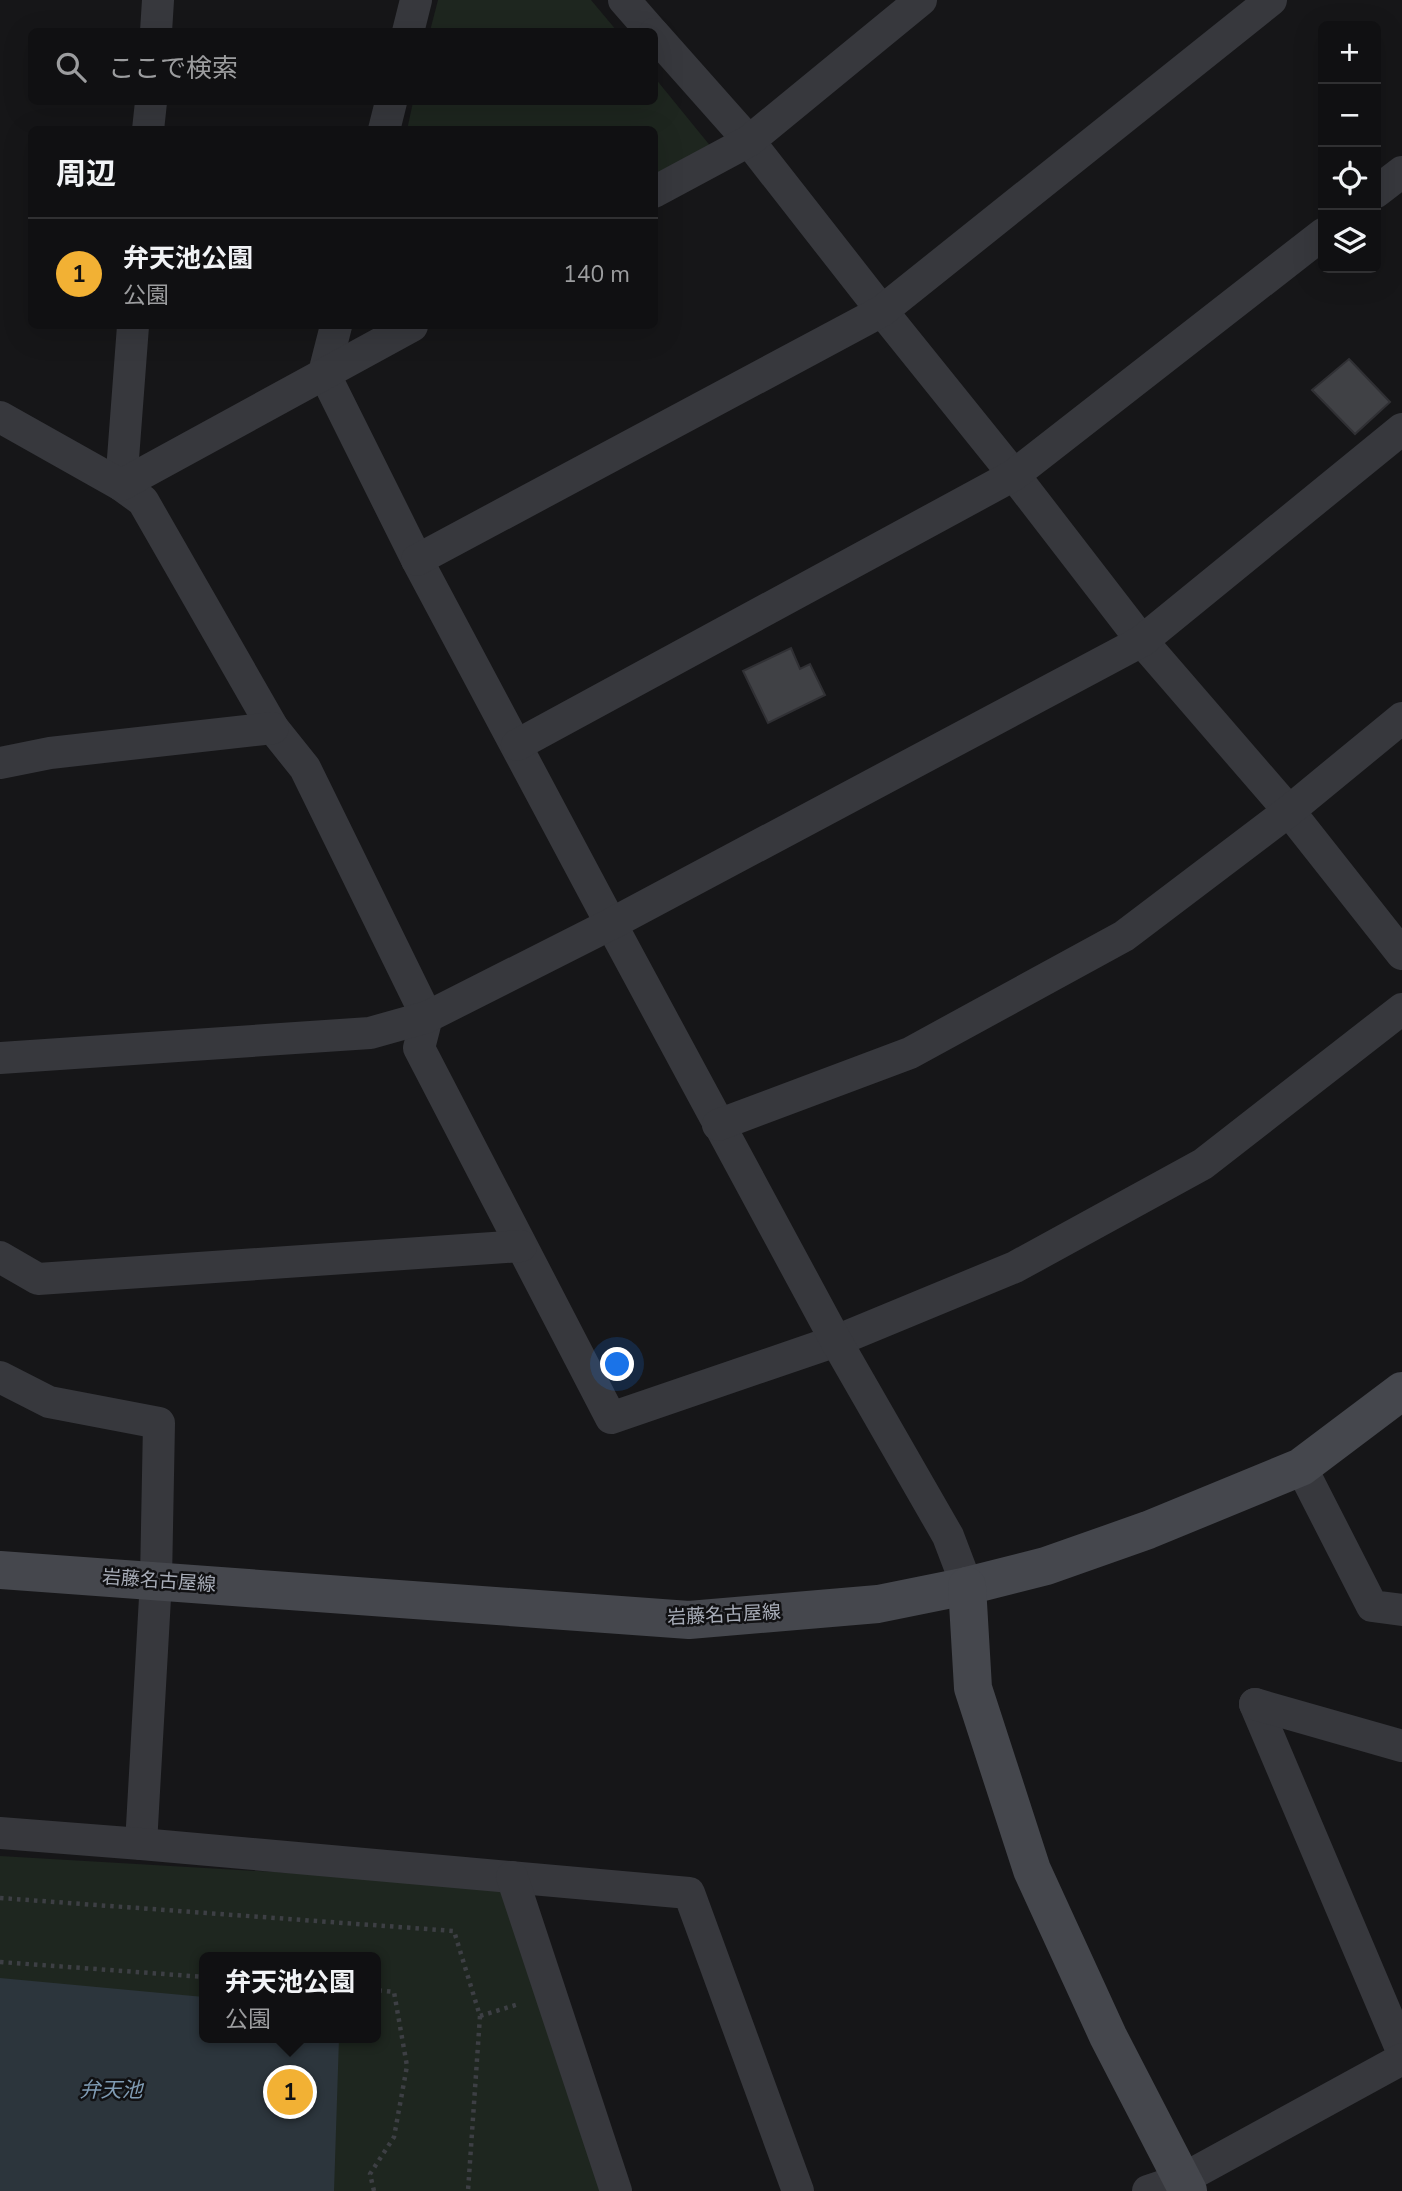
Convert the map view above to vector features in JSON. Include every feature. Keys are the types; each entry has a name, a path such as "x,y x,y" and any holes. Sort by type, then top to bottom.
{"main road":[{"name":"岩藤名古屋線","path":"0,1570 689,1620 878,1604 1046,1566 1148,1530 1301,1467 1402,1391"},
{"path":"967,1586 973,1688 1032,1870 1108,2036 1172,2187"}],"street":[{"path":"156,28 158,0"},
{"path":"409,28 416,0"},
{"path":"624,0 649,28"},
{"path":"658,190 749,141 921,0"},
{"path":"416,560 882,311 1271,0"},
{"path":"658,39 749,141 1142,641 1289,811 1402,954"},
{"path":"148,126 151,105"},
{"path":"385,126 390,105"},
{"path":"1381,188 1402,172"},
{"path":"517,745 1014,475 1318,237"},
{"path":"121,485 133,329"},
{"path":"335,329 324,373 416,560 835,1341 948,1536 967,1586"},
{"path":"121,485 406,329"},
{"path":"0,417 121,485 144,501 273,728 305,768 427,1017 419,1048 611,1418 835,1341 1015,1267 1203,1164 1402,1009"},
{"path":"0,1058 370,1033 427,1017 611,925 1142,641 1402,429"},
{"path":"719,1125 910,1053 1124,936 1289,811 1402,718"},
{"path":"0,764 50,753 273,728"},
{"path":"0,1256 38,1279 521,1246"},
{"path":"0,1377 49,1402 159,1423 156,1580 141,1844"},
{"path":"1301,1467 1372,1606 1402,1610"},
{"path":"1402,1746 1255,1704 1402,2051"},
{"path":"0,1833 689,1893 798,2191"},
{"path":"512,1877 616,2191"},
{"path":"1172,2187 1402,2059"}],"path":[{"path":"0,1898 454,1931 480,2016 468,2191"},
{"path":"0,1962 199,1977"},
{"path":"374,2191 370,2174 394,2137 407,2066 394,1992 381,1991"}],"shaded area":[{"path":"438,0 591,0 614,28 431,28"},
{"path":"658,82 712,148 658,178 658,126 408,126 412,105 658,105"},
{"path":"0,1856 515,1886 610,2191 0,2191"}],"water":[{"name":"弁天池","path":"0,1978 199,1997 199,2043 339,2043 334,2191 0,2191"}],"building":[{"path":"1349,359 1390,402 1355,434 1312,390"},
{"path":"791,648 800,669 810,664 825,695 768,723 743,671"}],"place":[{"name":"弁天池公園","path":"290,2092"}]}
